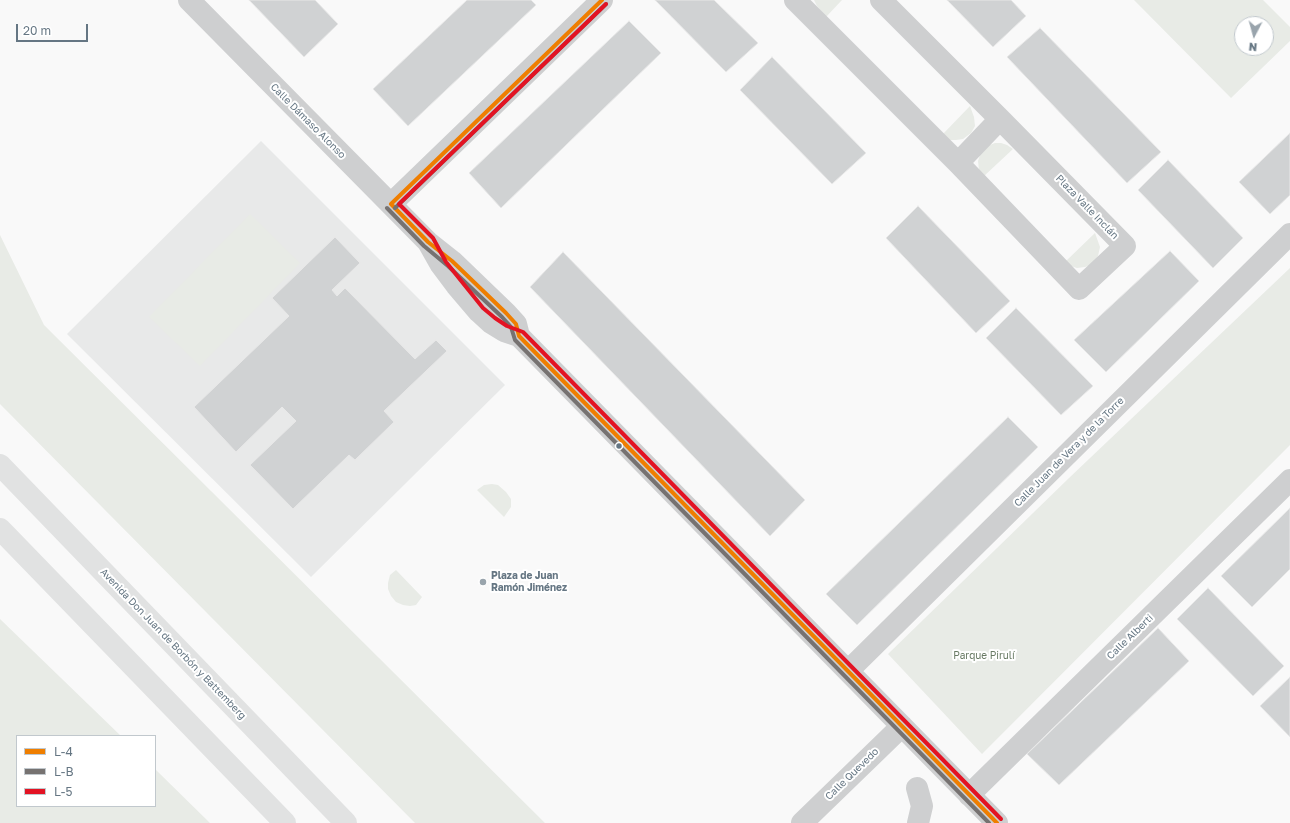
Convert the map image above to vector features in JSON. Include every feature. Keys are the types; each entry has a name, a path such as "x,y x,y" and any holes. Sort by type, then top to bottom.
{"main road":[{"name":"Avenida Don Juan de Borbón y Battemberg","path":"0,465 346,823"},
{"path":"0,529 285,823"}],"street":[{"name":"Calle Dámaso Alonso","path":"189,0 428,242 452,260 506,313 516,324 519,336 997,823"},
{"path":"391,204 602,0"},
{"name":"Plaza Valle Inclán","path":"795,0 958,163 1079,289 1125,246 1000,118 881,0"},
{"path":"958,163 1000,118"},
{"name":"Calle Juan de Vera y de la Torre","path":"848,671 1290,234"},
{"name":"Calle Alberti","path":"969,795 1290,480"},
{"name":"Calle Quevedo","path":"802,823 902,726"},
{"path":"917,788 922,806 918,823"}],"shaded area":[{"path":"261,141 505,385 311,577 67,334"}],"green space":[{"path":"814,0 842,0 826,17"},
{"path":"1134,0 1263,0 1290,27 1290,41 1231,98"},
{"path":"970,106 974,117 975,126 971,133 963,139 956,140 950,140 942,135"},
{"path":"995,143 1007,145 1013,149 983,177 979,170 978,161 981,152 987,146"},
{"path":"250,214 300,263 200,366 149,317"},
{"path":"1095,233 1100,247 1098,256 1093,264 1077,268 1071,266 1066,261"},
{"path":"0,235 44,325 545,823 415,823 0,404"},
{"name":"Parque Pirulí","path":"1290,268 1290,445 982,754 888,654 1069,478"},
{"path":"484,485 498,485 511,499 511,507 504,517 477,490"},
{"path":"396,570 422,597 416,605 403,605 396,602 391,596 388,589 388,583 390,575"},
{"path":"0,619 120,735 16,735 16,807 156,807 156,770 210,823 0,823"}],"building":[{"path":"249,0 315,0 338,24 304,57"},
{"path":"467,0 531,0 536,5 408,126 373,89"},
{"path":"655,0 714,0 758,43 726,72"},
{"path":"947,0 1011,0 1026,16 993,47"},
{"path":"629,21 661,53 501,208 469,173"},
{"path":"1040,28 1161,152 1127,183 1007,57"},
{"path":"772,57 866,153 832,184 740,90"},
{"path":"1290,133 1290,195 1270,214 1239,182"},
{"path":"1168,160 1243,238 1213,268 1138,190"},
{"path":"918,206 1010,301 976,333 886,238"},
{"path":"335,237 360,263 332,290 337,296 345,288 415,359 436,340 447,351 384,411 394,422 355,460 349,455 293,509 250,465 296,421 282,407 236,452 194,407 289,316 272,298"},
{"path":"1170,251 1199,281 1106,372 1074,340"},
{"path":"563,252 805,500 770,536 530,287"},
{"path":"1016,308 1093,386 1061,415 986,338"},
{"path":"1008,417 1038,447 857,625 826,594"},
{"path":"1290,508 1290,569 1252,607 1221,576"},
{"path":"1208,588 1284,666 1253,696 1177,619"},
{"path":"1158,628 1189,661 1059,785 1027,754"},
{"path":"1290,677 1290,737 1260,706"}],"transit line":[{"name":"L-4","path":"391,204 602,0"},
{"name":"L-B","path":"395,208 606,4"},
{"name":"L-5","path":"606,4 399,204 433,238 446,262 483,308 507,326 523,332 1001,819"},
{"name":"L-4","path":"391,204 428,242 452,261 506,313 516,324 519,336 997,823"},
{"name":"L-B","path":"387,208 424,246 448,266 502,317 511,327 515,340 989,823"}],"place":[{"name":"Plaza de Juan Ramón Jiménez","path":"483,582"}]}
